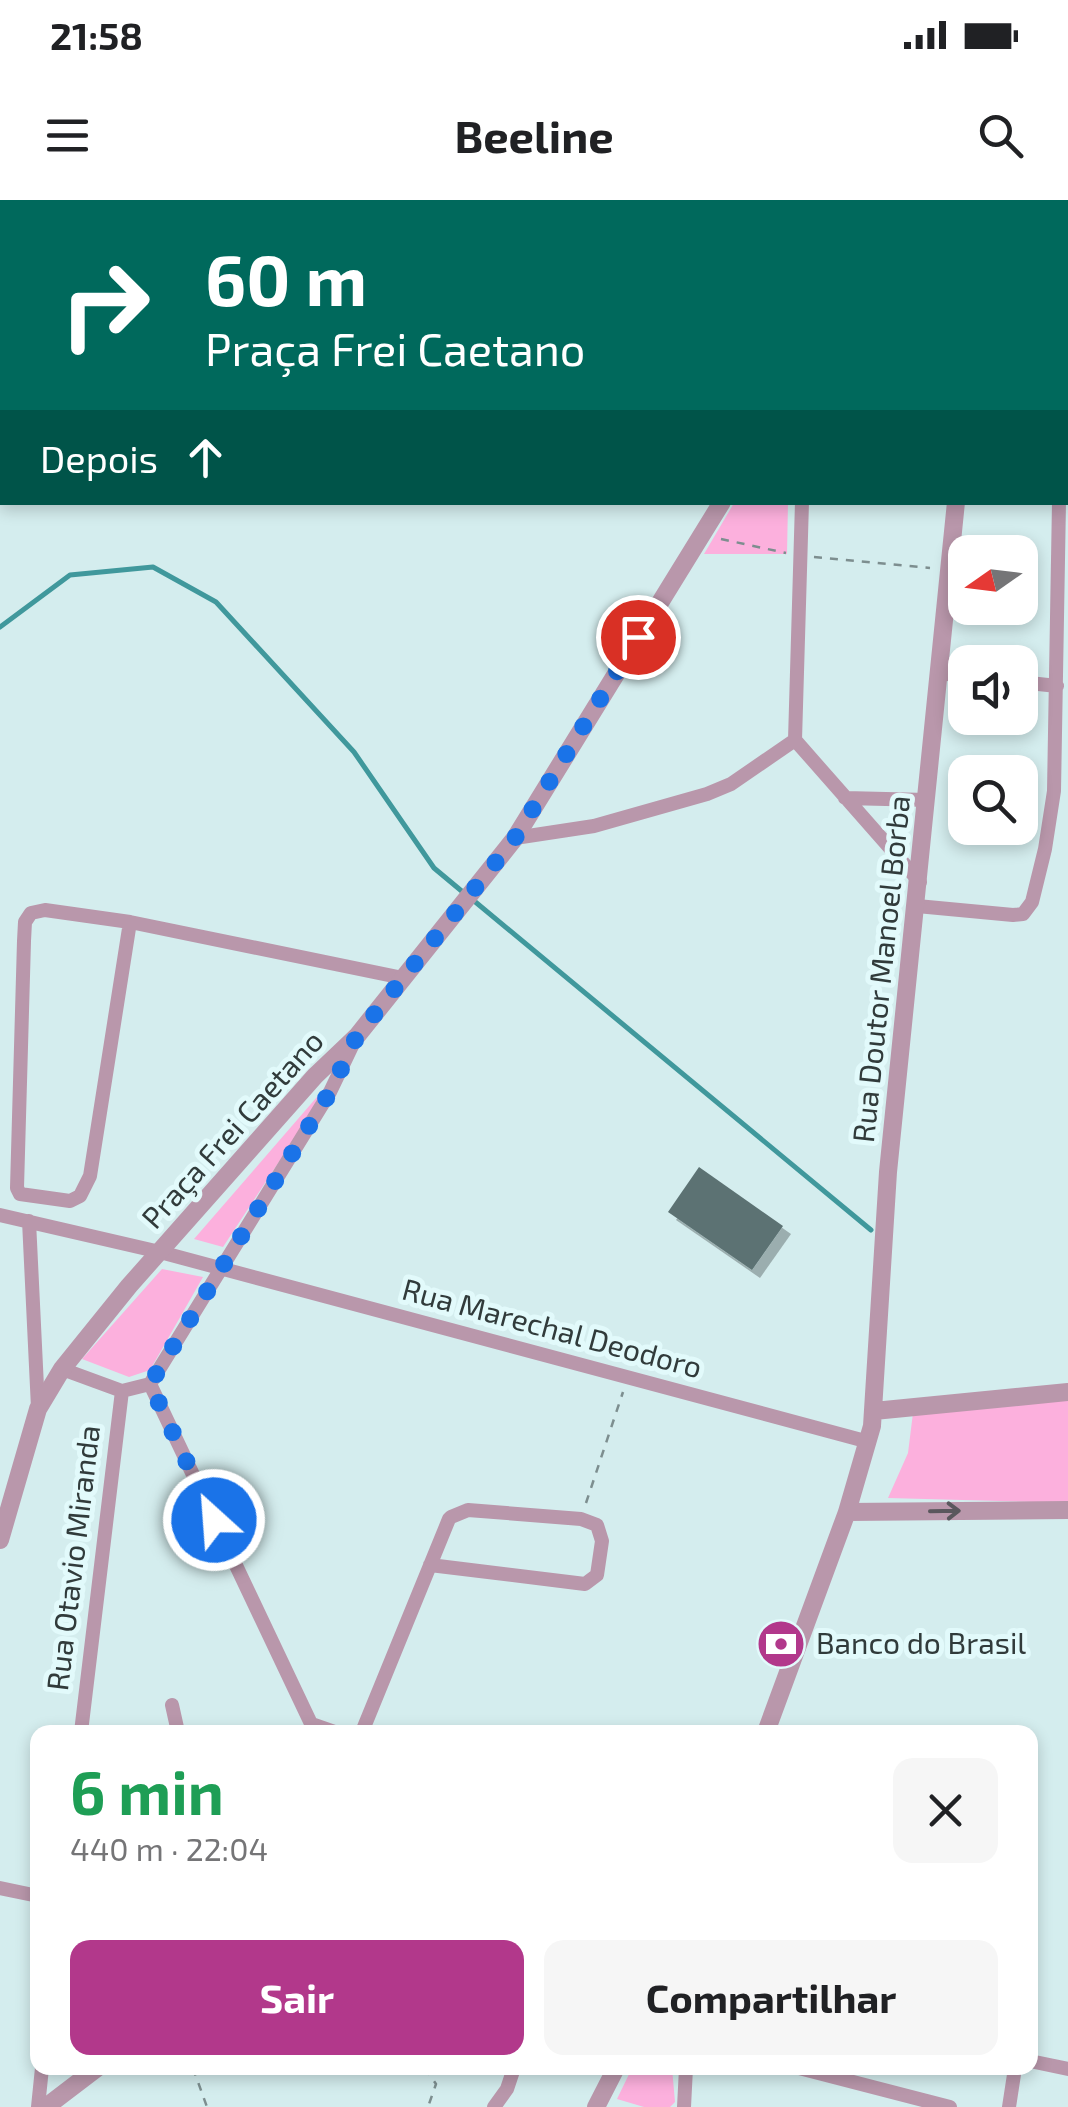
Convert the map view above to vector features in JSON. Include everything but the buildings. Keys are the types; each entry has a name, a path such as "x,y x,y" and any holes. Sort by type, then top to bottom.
{"street":[{"path":"357,1036 510,845 720,505"},
{"path":"802,505 795,740 920,882"},
{"name":"Rua Doutor Manoel Borba","path":"952,535 956,505"},
{"path":"917,906 1013,915 1028,909 1046,849 1054,791 1059,505"},
{"name":"Rua Doutor Manoel Borba","path":"768,1725 847,1512 874,1412 888,1172 920,882 948,570"},
{"path":"1058,653 1068,632"},
{"path":"939,673 948,674"},
{"path":"1038,684 1057,686"},
{"path":"510,845 707,794 730,784 795,740"},
{"path":"845,798 927,800"},
{"path":"130,922 90,1176 80,1196 70,1201 24,1194 17,1188 27,916 46,910 130,922 403,978"},
{"name":"Praça Frei Caetano","path":"1,1532 38,1409 62,1369 315,1076 357,1036"},
{"name":"Praça Frei Caetano","path":"150,1384 330,1092 357,1036"},
{"path":"24,1194 38,1409"},
{"name":"Rua Marechal Deodoro","path":"0,1216 160,1252 869,1442"},
{"path":"62,1369 122,1391 150,1384 312,1725"},
{"name":"Rua Otavio Miranda","path":"82,1725 122,1391"},
{"path":"874,1412 1068,1392"},
{"path":"847,1512 1068,1510"},
{"path":"365,1725 430,1565 449,1519 461,1512 581,1519 596,1525 601,1534 596,1575 590,1583 430,1565"},
{"path":"172,1705 176,1725"},
{"path":"0,1888 30,1894"},
{"path":"1038,2063 1068,2069"},
{"path":"38,2107 41,2075"},
{"path":"46,2107 88,2075"},
{"path":"494,2107 507,2090 512,2075"},
{"path":"596,2107 612,2075"},
{"path":"684,2107 686,2075"},
{"path":"826,2075 950,2107"},
{"path":"1009,2107 1014,2075"}],"path":[{"path":"700,535 802,556 948,570"},
{"path":"581,1519 627,1378"},
{"path":"196,2075 207,2107"},
{"path":"428,2107 436,2084 430,2075"}],"shaded area":[{"path":"733,505 788,505 787,554 704,554"},
{"path":"336,1075 223,1247 194,1239"},
{"path":"162,1269 203,1277 150,1370 129,1377 82,1359"},
{"path":"1068,1397 1068,1503 888,1498 908,1453 913,1413"},
{"path":"629,2075 673,2075 675,2102 670,2107 644,2107 617,2099"}],"waterway":[{"path":"0,627 70,575 153,567 216,602 354,752 434,868 464,893"},
{"path":"473,900 871,1230"}],"place":[{"name":"Banco do Brasil","path":"781,1644"}],"route":[{"path":"214,1520 150,1384 330,1092 357,1036 515,838 638,637"}]}
